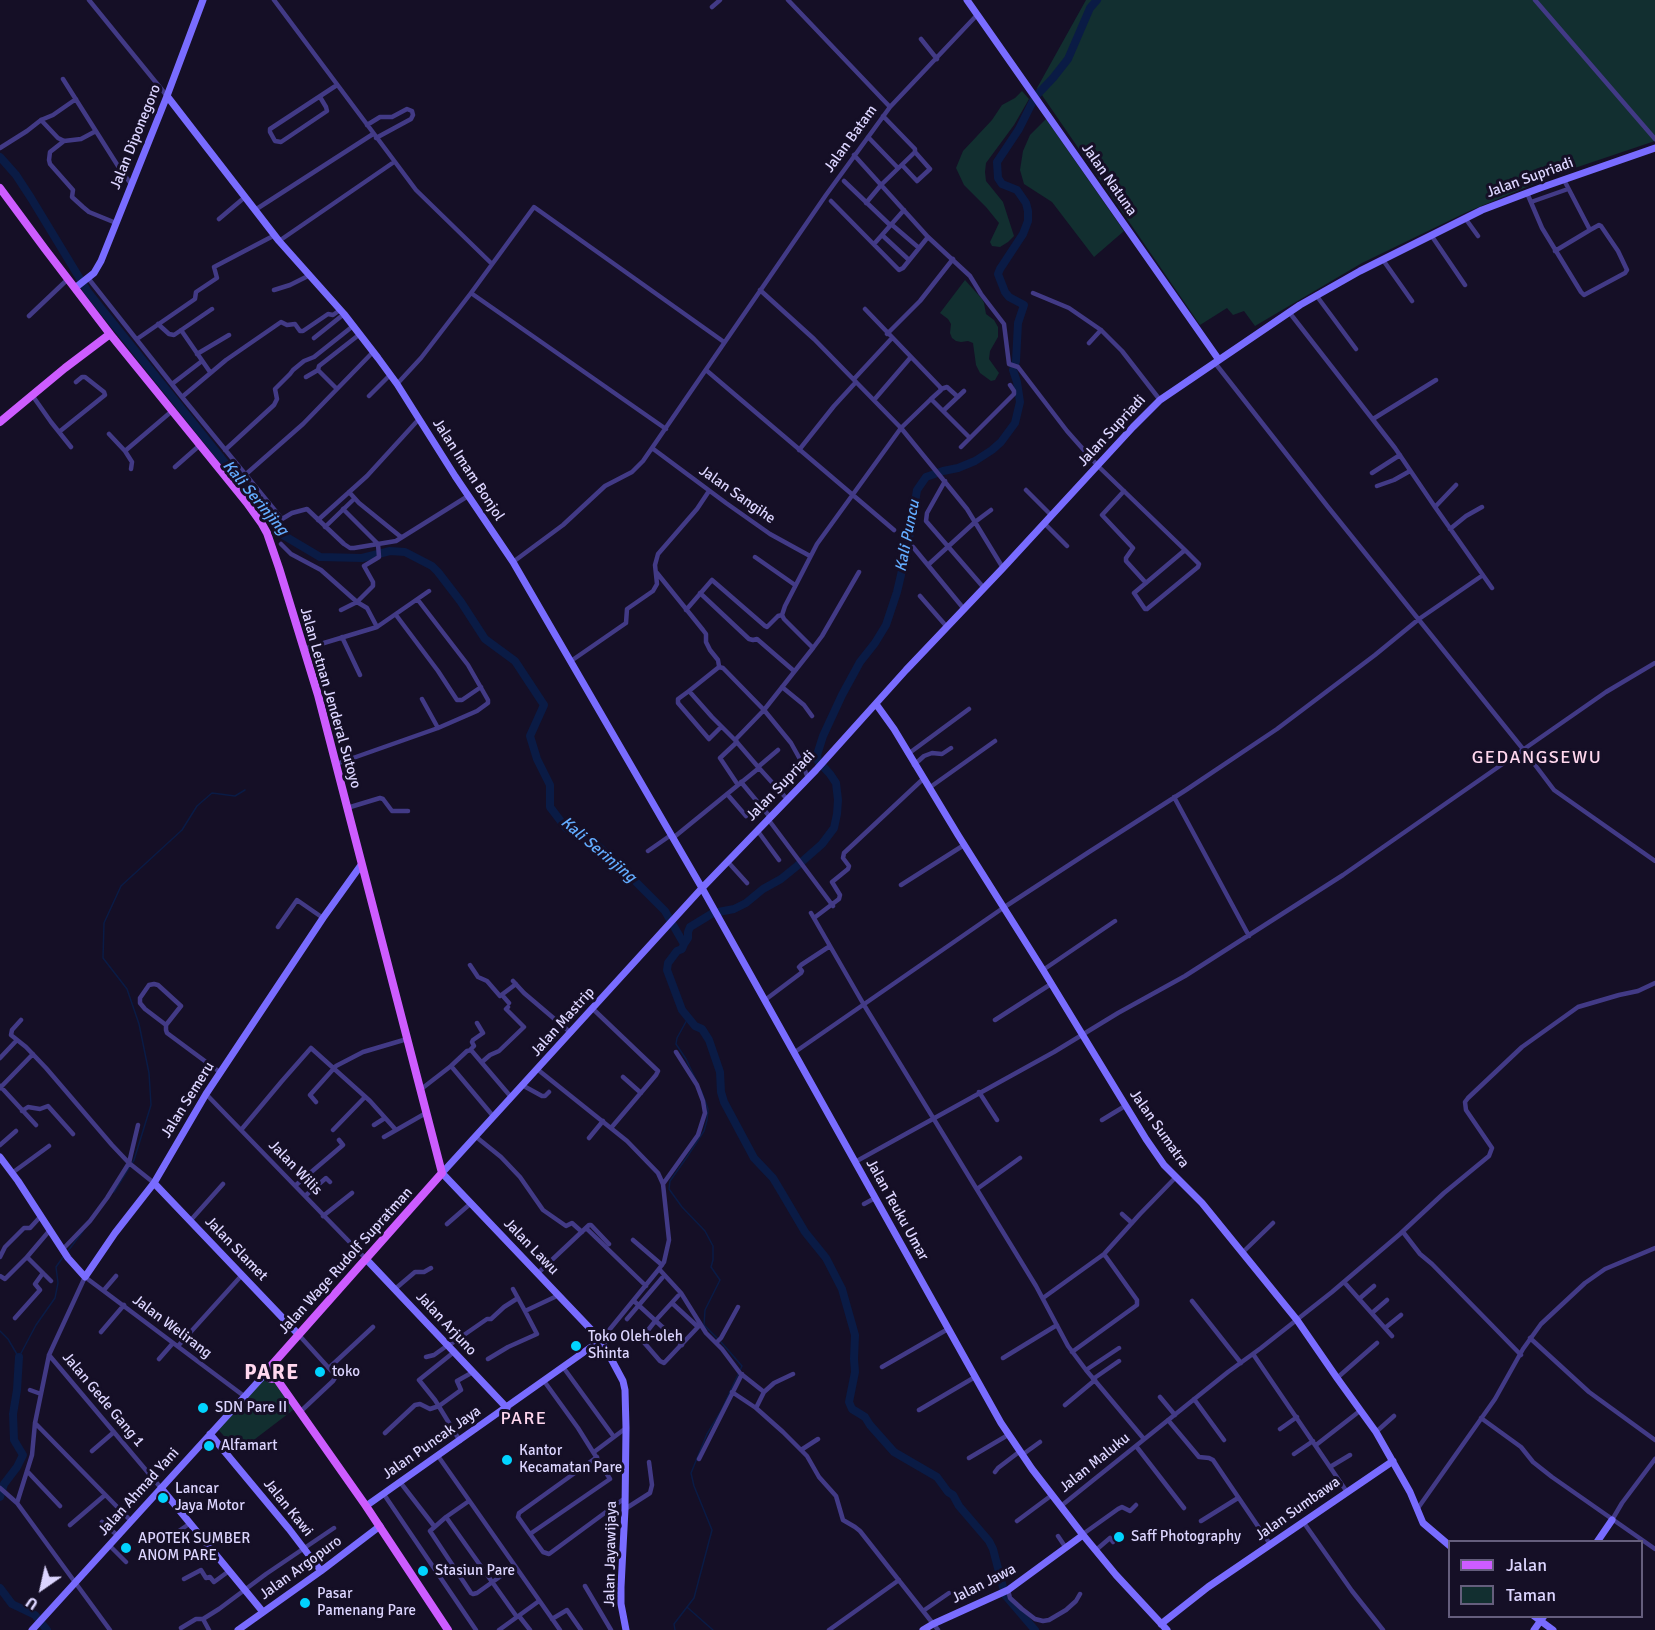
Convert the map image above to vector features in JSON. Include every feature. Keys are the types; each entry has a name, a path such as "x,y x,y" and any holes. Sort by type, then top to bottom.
{"main road":[{"name":"Jalan Diponegoro","path":"77,286 87,279 101,261 203,0"},
{"name":"Jalan Natuna","path":"967,0 1217,362"},
{"name":"Jalan Imam Bonjol","path":"167,96 277,238 342,312 397,384 513,562 702,888"},
{"name":"Jalan Supriadi","path":"702,888 816,770 1160,400 1316,295 1431,235 1465,218 1527,193 1655,148"},
{"name":"Jalan Letnan Jenderal Sutoyo","path":"0,188 68,279 77,286 110,334 248,502 271,544 304,648 336,764 442,1173"},
{"path":"0,422 110,334"},
{"name":"Jalan Sumatra","path":"876,704 1043,970 1125,1106 1164,1165 1202,1203 1297,1320 1376,1432 1418,1508 1423,1523 1448,1545"},
{"name":"Jalan Semeru","path":"85,1277 115,1233 154,1183 206,1094 361,865"},
{"name":"Jalan Teuku Umar","path":"702,888 1008,1435 1096,1550 1167,1630"},
{"name":"Jalan Mastrip","path":"442,1173 702,888"},
{"path":"431,1185 436,1170 437,1156"},
{"path":"0,1157 65,1253 85,1277"},
{"name":"Jalan Wage Rudolf Supratman","path":"268,1370 442,1173"},
{"name":"Jalan Lawu","path":"442,1173 601,1340"},
{"name":"Jalan Slamet","path":"154,1183 298,1334"},
{"name":"Jalan Arjuno","path":"366,1259 507,1408"},
{"name":"Jalan Puncak Jaya","path":"366,1506 601,1340"},
{"name":"Jalan Jayawijaya","path":"601,1340 617,1369 625,1390 625,1509 621,1604 626,1630"},
{"path":"268,1370 277,1370 276,1378 380,1526 446,1629"},
{"name":"Jalan Ahmad Yani","path":"34,1628 268,1370"},
{"name":"Jalan Kawi","path":"210,1434 321,1571"},
{"name":"Jalan Sumbawa","path":"1161,1624 1208,1587 1393,1461"},
{"path":"161,1488 263,1612"},
{"path":"1598,1540 1612,1520"},
{"name":"Jalan Argopuro","path":"238,1630 380,1526"},
{"name":"Jalan Jawa","path":"923,1630 935,1627 1007,1590 1083,1534"},
{"path":"1534,1630 1540,1618 1553,1630"}],"street":[{"path":"89,0 167,96"},
{"path":"274,0 416,190 492,264"},
{"path":"712,7 720,0"},
{"path":"788,0 890,107"},
{"path":"1535,0 1655,139"},
{"name":"Jalan Batam","path":"513,562 563,525 605,486 632,472 644,461 760,290 883,116 977,15"},
{"path":"921,39 937,59"},
{"path":"63,79 131,184"},
{"path":"320,97 327,111 281,142 275,141 270,129 337,85"},
{"path":"0,148 76,99"},
{"path":"255,210 375,136 411,119 413,115 412,111 407,109 392,117 380,117 367,124"},
{"path":"868,137 916,181 930,168 883,116"},
{"path":"41,120 58,138 64,141"},
{"path":"96,131 81,139 64,141 50,152 49,160 73,190 72,196 83,207 116,224"},
{"path":"866,203 915,152"},
{"path":"854,155 928,237 970,276 1004,324 1010,364 1018,367 1067,431 1098,466 1185,550 1198,564 1198,567 1146,609 1134,595 1185,550"},
{"path":"136,339 193,301 196,292 217,278 214,267 277,238 394,162"},
{"path":"1564,180 1590,230"},
{"path":"844,181 919,248"},
{"path":"1531,202 1568,189"},
{"path":"1527,193 1538,220 1555,251 1584,295 1627,270 1618,251 1599,225 1555,251"},
{"path":"219,219 245,197"},
{"path":"831,201 899,270 902,270 928,237"},
{"path":"397,384 422,358 534,207 724,342"},
{"path":"874,244 904,210"},
{"path":"1465,218 1478,236"},
{"path":"882,235 909,260"},
{"path":"1431,235 1465,285"},
{"path":"887,334 920,301 953,259"},
{"path":"1383,260 1412,301"},
{"path":"273,290 310,275"},
{"path":"28,316 68,279"},
{"path":"87,279 258,494 282,519 292,513 307,509 350,548 354,549 393,542 468,496"},
{"path":"760,290 795,321 901,428 975,522 1003,568"},
{"path":"471,293 666,429"},
{"path":"1033,293 1069,308 1101,330 1122,351 1160,400"},
{"path":"1316,295 1356,350"},
{"path":"158,324 172,335 212,309"},
{"path":"865,309 941,389"},
{"path":"315,338 342,312"},
{"path":"182,397 210,372 281,322 287,325 295,324 300,331 303,331 328,314 342,312"},
{"path":"1289,312 1400,455 1492,588"},
{"path":"225,450 274,405 278,399 275,389 292,370 314,357 353,326"},
{"path":"181,330 210,372"},
{"path":"1089,343 1101,330"},
{"path":"306,377 318,370 360,334"},
{"path":"197,354 230,335"},
{"path":"799,450 892,338"},
{"path":"245,475 303,424 373,352"},
{"path":"874,400 911,357"},
{"path":"172,384 202,361"},
{"path":"1217,362 1554,790 1655,861"},
{"path":"318,370 337,389"},
{"path":"705,370 894,530"},
{"path":"369,396 390,375"},
{"path":"59,432 105,395 85,377 76,382"},
{"path":"1373,419 1436,381"},
{"path":"961,447 1015,392 1010,385"},
{"path":"686,610 712,580 766,627 782,615 810,556 901,428 941,389 948,387 958,397"},
{"path":"943,411 964,391"},
{"path":"32,395 71,447"},
{"path":"931,399 970,438"},
{"path":"124,451 171,411"},
{"path":"318,520 376,467 419,419"},
{"path":"109,434 132,462 131,469"},
{"path":"175,467 200,446"},
{"name":"Jalan Sangihe","path":"652,448 770,534 810,556"},
{"path":"1372,473 1400,455"},
{"path":"1377,486 1410,471"},
{"path":"945,482 927,513 926,521 984,588"},
{"path":"1435,507 1456,485"},
{"path":"1026,490 1051,516"},
{"path":"571,661 626,624 627,609 655,588 657,582 655,561 658,554 697,509 709,491"},
{"path":"1124,491 1102,515 1133,549 1126,561 1146,583"},
{"path":"349,492 354,499 402,537"},
{"path":"248,502 258,494"},
{"path":"326,527 354,499"},
{"path":"1450,529 1482,507"},
{"path":"341,610 357,602 373,586 364,566 379,554 378,544 344,508"},
{"path":"928,565 991,510"},
{"path":"1044,523 1067,546"},
{"path":"281,544 291,555 321,570 367,608 377,627"},
{"path":"913,547 964,609"},
{"path":"755,557 795,585"},
{"path":"656,572 706,634 708,646 718,660 719,666 764,710 798,754 808,778"},
{"path":"833,906 769,818 720,758 764,710 813,648 860,572"},
{"path":"795,1052 1003,908 1296,715 1419,619 1483,575"},
{"path":"304,648 377,627 429,591"},
{"path":"700,593 749,639 757,639 794,671"},
{"path":"920,596 947,627"},
{"path":"336,764 438,728 471,714 487,705 489,701 460,654 418,600"},
{"path":"396,615 457,700 462,700 481,687"},
{"path":"782,615 787,623 813,648"},
{"path":"342,637 360,675"},
{"path":"855,1162 1185,976 1343,875 1606,692 1655,663"},
{"path":"719,666 678,699 678,704 708,740 721,727"},
{"path":"782,687 804,705 812,716"},
{"path":"689,691 787,799"},
{"path":"422,699 438,728"},
{"path":"908,754 969,709"},
{"path":"929,788 995,741"},
{"path":"914,765 924,756 932,753 942,754 951,748"},
{"path":"648,851 672,837 759,768 778,750"},
{"path":"923,779 844,853 843,858 849,866 848,869 832,882 840,897 833,906 813,916 864,1005 1043,1298 1072,1352 1144,1439"},
{"path":"727,794 746,816"},
{"path":"1174,797 1249,936"},
{"path":"347,808 383,798 392,811 408,811"},
{"path":"757,830 779,860"},
{"path":"901,885 964,845"},
{"path":"728,862 747,883"},
{"path":"278,927 297,900 324,918"},
{"path":"1043,970 1115,921"},
{"path":"765,1000 801,973 799,967 801,965 830,946"},
{"path":"470,965 478,977 487,981 499,996 502,995 509,1005 506,1010 524,1027 499,1051 482,1062"},
{"path":"502,995 514,983 571,1033"},
{"name":"Jalan Maluku","path":"1061,1506 1174,1414 1344,1282 1492,1152 1492,1148 1466,1110 1465,1105 1468,1098 1522,1047 1578,1007 1619,994 1638,991 1655,983"},
{"path":"995,1020 1051,984"},
{"path":"166,1025 140,1003 149,985 158,985 181,1006 166,1025 167,1034 221,1073"},
{"path":"593,1009 657,1071 611,1128"},
{"path":"21,1020 11,1035 33,1054 103,1136 154,1183"},
{"path":"420,1090 474,1046 473,1040 483,1033 477,1023"},
{"path":"316,1102 310,1095 334,1068 345,1060 363,1052 407,1039"},
{"path":"0,1058 17,1040"},
{"path":"242,1130 311,1048 365,1097 396,1130"},
{"path":"470,1050 511,1096"},
{"path":"663,1184 698,1135 705,1113 697,1085 676,1052"},
{"path":"33,1054 0,1087 36,1125"},
{"path":"451,1066 493,1116"},
{"path":"537,1069 644,1157 661,1177 663,1184 669,1240 661,1271 637,1303 601,1340"},
{"path":"623,1077 641,1093"},
{"path":"522,1085 542,1096 549,1092"},
{"path":"979,1092 997,1120"},
{"name":"Jalan Wilis","path":"206,1094 366,1259"},
{"path":"333,1130 365,1097"},
{"path":"22,1111 28,1107 48,1106 73,1134"},
{"path":"1102,1120 1125,1106"},
{"path":"384,1137 426,1113"},
{"path":"374,1125 385,1118"},
{"path":"334,1119 339,1124"},
{"path":"589,1138 603,1121"},
{"path":"65,1253 131,1164 138,1125"},
{"path":"0,1144 16,1131"},
{"path":"475,1136 514,1170 528,1186 543,1210 566,1226 573,1223 584,1230 646,1286"},
{"path":"296,1185 343,1145 339,1140"},
{"path":"12,1173 49,1146"},
{"path":"977,1189 1020,1158"},
{"path":"1043,1298 1104,1254 1176,1177"},
{"path":"305,1196 326,1178 330,1182"},
{"path":"190,1221 223,1184"},
{"path":"323,1216 352,1193"},
{"path":"864,1204 875,1198"},
{"path":"447,1224 470,1204"},
{"path":"1122,1214 1132,1223"},
{"path":"0,1257 11,1240 24,1228 30,1228 41,1216"},
{"path":"1242,1253 1273,1223"},
{"path":"538,1274 589,1225 609,1244"},
{"path":"0,1276 5,1279 50,1230"},
{"path":"1403,1232 1420,1254 1521,1355"},
{"path":"633,1240 681,1293 703,1329 719,1340 740,1372 764,1392"},
{"path":"1418,1508 1496,1399 1530,1338 1551,1314 1585,1283 1605,1269 1655,1248"},
{"path":"1072,1352 1137,1305 1137,1300 1104,1254"},
{"path":"27,1257 51,1281"},
{"path":"395,1289 414,1272 424,1272 431,1268"},
{"path":"627,1319 646,1286 661,1271"},
{"path":"15,1318 40,1290 35,1284 43,1273"},
{"path":"178,1346 242,1275"},
{"path":"104,1290 116,1276"},
{"name":"Jalan Welirang","path":"85,1277 243,1396"},
{"name":"Jalan Semeru","path":"16,1503 32,1455 35,1423 49,1355 85,1277"},
{"path":"1344,1282 1392,1336"},
{"path":"1359,1299 1374,1286"},
{"path":"488,1359 537,1334 513,1289"},
{"path":"525,1311 559,1295"},
{"path":"672,1303 698,1327 664,1363 641,1339 678,1296"},
{"path":"460,1441 439,1406 419,1380 450,1348 518,1298"},
{"path":"1372,1313 1387,1300"},
{"path":"1192,1301 1241,1363"},
{"path":"637,1303 682,1345"},
{"path":"101,1332 124,1305"},
{"path":"719,1340 738,1307"},
{"path":"1385,1328 1401,1315"},
{"path":"1003,1359 1057,1325"},
{"path":"330,1367 373,1328"},
{"path":"882,1367 948,1329"},
{"path":"298,1334 335,1374 335,1379 300,1412"},
{"path":"1530,1338 1589,1392 1655,1440"},
{"path":"159,1359 173,1342"},
{"path":"1337,1378 1377,1343"},
{"path":"426,1357 450,1348"},
{"path":"1086,1370 1119,1348"},
{"path":"1252,1354 1347,1492"},
{"name":"Jalan Gede Gang 1","path":"49,1355 161,1488"},
{"path":"1065,1405 1119,1360"},
{"path":"563,1367 614,1437"},
{"path":"385,1433 416,1405 420,1404 430,1409 439,1406 461,1390 458,1381 473,1372"},
{"path":"699,1460 740,1372"},
{"path":"756,1408 764,1392 774,1383 794,1374"},
{"path":"919,1410 975,1377"},
{"path":"530,1534 609,1480 609,1475 544,1381"},
{"path":"30,1390 41,1394"},
{"path":"732,1392 756,1408 807,1456 819,1477 836,1496 843,1520 858,1529 935,1627"},
{"path":"1160,1397 1174,1414"},
{"path":"1194,1399 1224,1440"},
{"path":"1294,1454 1361,1410"},
{"path":"1376,1432 1394,1416"},
{"path":"1280,1429 1297,1417"},
{"path":"1482,1418 1521,1447 1533,1462 1552,1477 1642,1540"},
{"path":"1168,1420 1199,1457 1212,1459 1270,1545"},
{"path":"35,1423 131,1521"},
{"path":"625,1498 549,1554 542,1551 518,1516 626,1428"},
{"path":"92,1451 114,1432"},
{"path":"969,1458 1008,1435"},
{"path":"801,1450 818,1439"},
{"path":"995,1472 1040,1442"},
{"path":"1136,1446 1184,1508"},
{"path":"1330,1467 1350,1455"},
{"path":"438,1456 560,1630"},
{"path":"1612,1520 1655,1459"},
{"path":"625,1509 650,1493 652,1485 650,1462"},
{"path":"27,1471 60,1506"},
{"path":"400,1482 434,1526"},
{"path":"0,1488 16,1503 110,1630"},
{"path":"383,1493 476,1630"},
{"path":"70,1525 105,1495"},
{"path":"1017,1521 1052,1495"},
{"path":"1201,1521 1238,1498"},
{"path":"469,1501 434,1526 430,1533 471,1593 477,1593 515,1566"},
{"path":"1083,1534 1118,1509 1130,1511 1136,1505"},
{"path":"446,1517 492,1582 530,1630"},
{"path":"102,1522 118,1536"},
{"path":"1304,1523 1383,1630"},
{"path":"176,1533 189,1524"},
{"path":"181,1628 219,1609 334,1528"},
{"path":"1058,1536 1066,1548"},
{"path":"1096,1550 1110,1538 1113,1542"},
{"path":"109,1545 126,1562"},
{"path":"184,1579 201,1570 206,1578 210,1577 214,1582 229,1571"},
{"path":"829,1630 899,1580"},
{"path":"585,1586 611,1630"},
{"path":"1007,1590 1010,1598 1022,1609 1036,1620 1043,1621 1066,1610 1080,1594"},
{"path":"923,1611 949,1593"},
{"path":"499,1630 539,1601"},
{"path":"552,1618 567,1610 581,1630"},
{"path":"203,1619 209,1630"}],"green space":[{"path":"1086,0 1655,0 1655,141 1560,173 1467,212 1362,263 1255,326 1244,311 1233,315 1227,308 1200,325 1037,88"},
{"path":"1022,91 1029,99 1014,125 986,163 986,181 1003,202 1014,236 1000,247 992,246 990,242 999,223 964,185 956,168 963,151 992,120 1002,105"},
{"path":"1046,119 1124,231 1094,257 1052,202 1024,184 1020,170 1023,151 1030,135"},
{"path":"965,280 982,299 986,314 994,320 998,327 998,337 990,351 989,359 999,373 995,380 991,381 980,373 976,365 973,343 956,341 952,338 951,324 940,313"},
{"path":"266,1375 269,1378 276,1378 297,1407 238,1452 216,1427"}],"waterway":[{"name":"Kali Puncu","path":"684,944 690,927 713,913 734,909 746,903 763,889 781,879 822,844 834,828 838,800 836,783 818,761 817,755 842,695 860,662 886,625 897,592 908,545 917,490 926,477 958,468 992,450 1015,423 1020,402 1013,370 1016,361 1018,323 1024,305 1009,297 998,274 1023,234 1028,221 1028,211 1026,203 1017,190 1002,184 998,178 997,162 1019,129 1035,97 1068,59 1090,8 1097,0"},
{"name":"Kali Serinjing","path":"0,157 16,175 31,198 88,292 283,535 320,557 362,558 390,551 405,552 432,566 461,602 485,639 515,661 544,705 530,736 537,759 550,785 550,807 566,828 598,846 665,911 684,944 668,963 667,970 682,1010 695,1026 702,1029 709,1040 720,1072 724,1102 754,1158 773,1178 805,1232 826,1258 842,1289 855,1335 855,1372 849,1402 852,1409 865,1417 894,1452 937,1477 953,1495 959,1506 989,1541 1005,1595 1035,1630"},
{"path":"114,1192 134,1160 151,1105 149,1073 139,1024 127,989 103,958 104,923 121,886 182,830 197,806 212,793 235,796 245,790"},
{"path":"688,1018 676,1044 696,1080"},
{"path":"701,1090 708,1109 704,1131 670,1181 669,1189 682,1207 705,1231 713,1246 711,1267 720,1280 705,1310 704,1325 718,1339"},
{"path":"68,1251 83,1231"},
{"path":"19,1357 36,1325 55,1298 58,1283 56,1267 63,1257"},
{"path":"0,1331 8,1339 18,1356"},
{"path":"675,1630 674,1624 694,1598 712,1530 691,1473 707,1434 721,1411 742,1366 721,1342"},
{"path":"0,1497 4,1484 23,1455 14,1440 13,1414 19,1357"},
{"path":"0,1588 12,1604 35,1615 47,1630"},
{"path":"688,1608 713,1630"}],"place":[{"name":"Toko Oleh-oleh Shinta","path":"576,1346"},
{"name":"toko","path":"320,1372"},
{"name":"SDN Pare II","path":"203,1408"},
{"name":"Alfamart","path":"209,1446"},
{"name":"Kantor Kecamatan Pare","path":"507,1460"},
{"name":"Lancar Jaya Motor","path":"163,1498"},
{"name":"Saff Photography","path":"1119,1537"},
{"name":"APOTEK SUMBER ANOM PARE","path":"126,1548"},
{"name":"Stasiun Pare","path":"423,1571"},
{"name":"Pasar Pamenang Pare","path":"305,1603"}],"district":[{"name":"GEDANGSEWU","path":"1537,758"},
{"name":"PARE","path":"272,1373"},
{"name":"PARE","path":"524,1419"}]}
